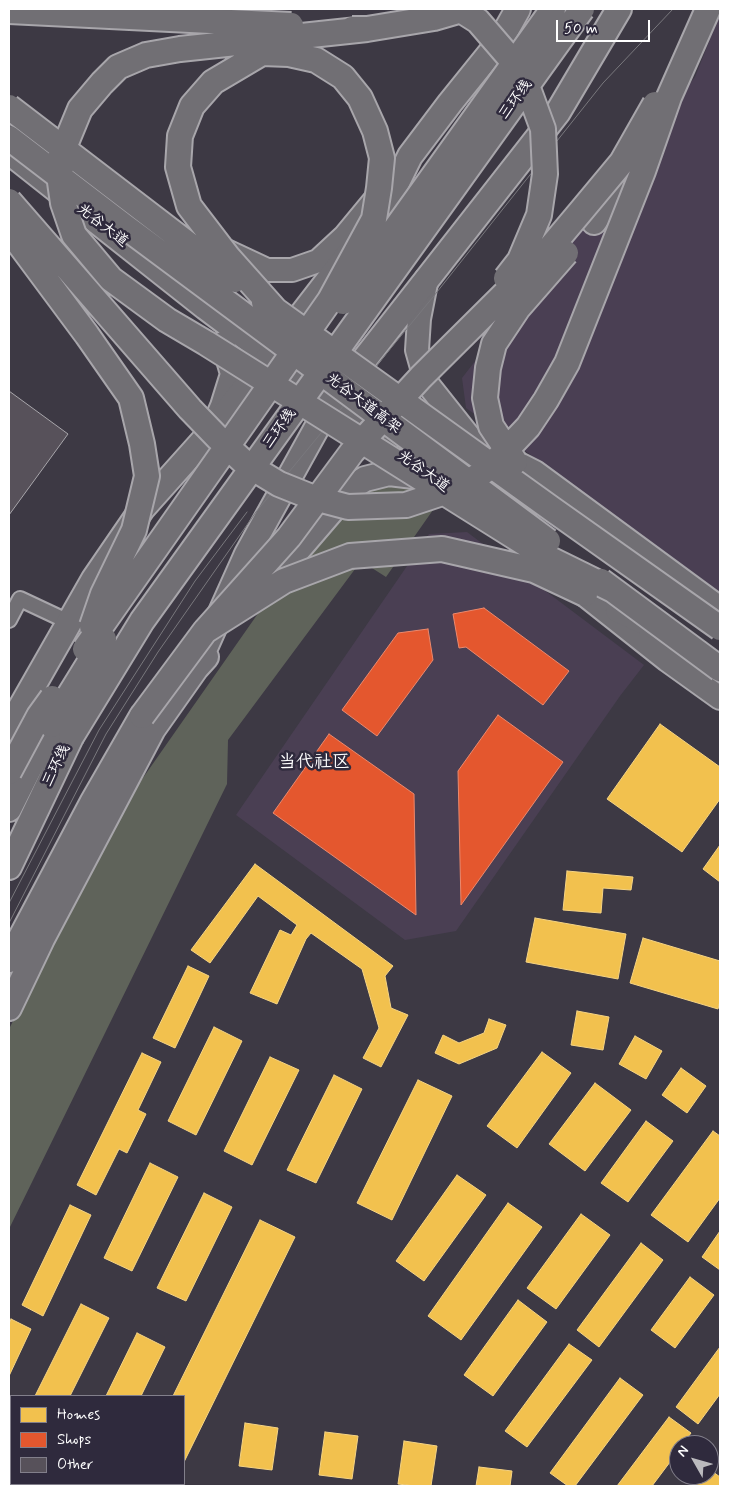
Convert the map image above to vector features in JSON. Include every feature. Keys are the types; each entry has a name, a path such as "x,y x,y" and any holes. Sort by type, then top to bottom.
{"highway":[{"path":"451,348 520,260 539,215 545,174 543,129 522,72 478,21 459,9"},
{"path":"465,9 434,18 367,29 180,49 146,55 118,66 80,109 61,155 60,182 63,203 74,235 111,279 167,320 550,559 613,590"},
{"path":"9,728 94,579 142,509 211,432 385,207 410,156 500,41 518,9"},
{"name":"三环线","path":"9,867 61,731 118,616 553,9"},
{"name":"三环线","path":"9,809 61,731 582,9"},
{"path":"196,668 247,554 331,402 558,112 619,9"},
{"path":"9,960 92,802 142,716 205,631 288,537 352,452 422,377 545,254 622,162 708,9"},
{"path":"9,11 367,29"},
{"path":"9,201 190,410 246,464 279,484 314,498 348,507 406,505 463,486 489,468 528,427 542,407 567,363 643,171 669,97 695,35"},
{"path":"9,772 39,716 330,300 374,219 382,158 375,130 360,98 343,77 316,60 289,54 262,53 213,82 192,106 180,136 178,167 189,206 228,257 277,312"},
{"path":"552,509 507,452 491,426 484,398 488,368 494,344 518,308 594,222 633,167 669,97"},
{"name":"光谷大道高架","path":"9,107 277,312 720,628"},
{"name":"光谷大道高架","path":"9,138 140,238 720,668"},
{"path":"9,230 87,335 130,398 142,444 147,476 134,530 103,594 85,649"},
{"path":"9,1008 42,939 153,729 196,668 352,487 365,479 389,473 430,478"},
{"path":"205,631 284,581 350,556 442,549 534,570 673,635"},
{"path":"29,920 92,843"}],"main road":[{"path":"9,94 187,232 472,440 535,472 720,608"},
{"name":"光谷大道","path":"9,152 205,308 430,478 478,511 667,660 720,698"},
{"path":"187,232 268,270 292,270 318,261 344,236 410,156"},
{"path":"427,278 419,319 417,350 426,382 472,440"},
{"path":"205,308 222,339 232,374 211,432"}],"street":[{"path":"9,620 20,599 69,622"}],"shaded area":[{"path":"720,14 720,592 466,408 462,378 695,77"},
{"path":"393,479 440,500 386,577 361,561 228,740 227,784 9,1229 9,1029 117,815 266,602 354,494"},
{"path":"467,532 644,665 620,696 456,931 405,940 236,815 429,534"}],"building: Homes":[{"path":"660,724 720,767 720,799 682,852 607,799"},
{"path":"720,845 720,882 703,869"},
{"path":"255,864 393,966 385,976 391,1008 408,1015 381,1067 363,1058 379,1028 362,969 311,933 306,939 277,1004 250,993 280,930 291,935 297,925 258,896 210,963 191,950"},
{"path":"567,871 633,877 631,890 603,888 601,913 563,910"},
{"path":"535,918 626,934 618,979 526,962"},
{"path":"643,938 720,961 720,1001 718,1009 630,983"},
{"path":"188,966 209,976 175,1048 153,1038"},
{"path":"577,1011 609,1017 603,1050 571,1045"},
{"path":"489,1019 506,1025 497,1048 459,1064 435,1053 443,1035 459,1043 484,1033"},
{"path":"214,1027 242,1041 196,1135 168,1121"},
{"path":"635,1036 662,1051 646,1079 619,1064"},
{"path":"542,1052 571,1073 517,1148 487,1126"},
{"path":"142,1053 161,1062 138,1110 146,1114 127,1153 119,1149 96,1195 77,1185"},
{"path":"270,1057 299,1070 252,1165 224,1151"},
{"path":"681,1068 706,1086 687,1113 662,1095"},
{"path":"334,1075 362,1089 316,1183 287,1170"},
{"path":"418,1080 452,1096 392,1220 357,1203"},
{"path":"595,1083 631,1110 585,1171 549,1144"},
{"path":"646,1121 673,1141 628,1202 601,1183"},
{"path":"713,1131 720,1136 720,1198 688,1242 651,1215"},
{"path":"150,1163 178,1177 132,1271 104,1258"},
{"path":"457,1175 486,1195 424,1281 396,1261"},
{"path":"204,1193 232,1207 186,1301 157,1288"},
{"path":"508,1203 542,1227 461,1340 428,1316"},
{"path":"70,1205 91,1215 43,1316 22,1305"},
{"path":"581,1214 610,1235 556,1309 527,1288"},
{"path":"260,1220 295,1237 185,1460 185,1395 173,1395"},
{"path":"720,1231 720,1270 702,1257"},
{"path":"641,1243 663,1260 599,1347 577,1330"},
{"path":"690,1277 714,1295 675,1348 651,1330"},
{"path":"518,1300 547,1322 493,1396 464,1375"},
{"path":"81,1304 109,1318 70,1395 36,1395"},
{"path":"11,1319 31,1329 9,1376 9,1324"},
{"path":"137,1333 165,1347 141,1395 106,1395"},
{"path":"569,1344 592,1360 527,1447 505,1431"},
{"path":"720,1347 720,1394 698,1424 676,1407"},
{"path":"620,1378 643,1395 575,1486 568,1486 550,1473"},
{"path":"669,1417 691,1433 690,1435 669,1435 669,1463 652,1486 617,1486"},
{"path":"245,1423 278,1428 272,1470 239,1466"},
{"path":"325,1432 358,1436 352,1479 319,1475"},
{"path":"404,1441 437,1446 431,1486 398,1484"},
{"path":"10,1448 10,1485 31,1486 9,1486"},
{"path":"479,1467 512,1471 510,1486 476,1486"},
{"path":"720,1477 720,1486 692,1486 719,1485"},
{"path":"112,1485 114,1486 60,1486"}],"building: Shops":[{"path":"484,608 569,671 543,705 466,647 459,648 453,614"},
{"path":"428,629 433,660 377,736 342,710 398,633"},
{"path":"498,715 563,762 461,905 458,771"},
{"path":"329,734 414,794 416,915 273,813"}],"building: Other":[{"path":"9,391 68,434 9,515"}],"tram line":[{"path":"9,923 106,734 158,652 256,512 433,297 603,83 673,9"},
{"path":"9,903 99,730 195,581 247,512"}],"district":[{"name":"当代社区","path":"314,763"}]}
